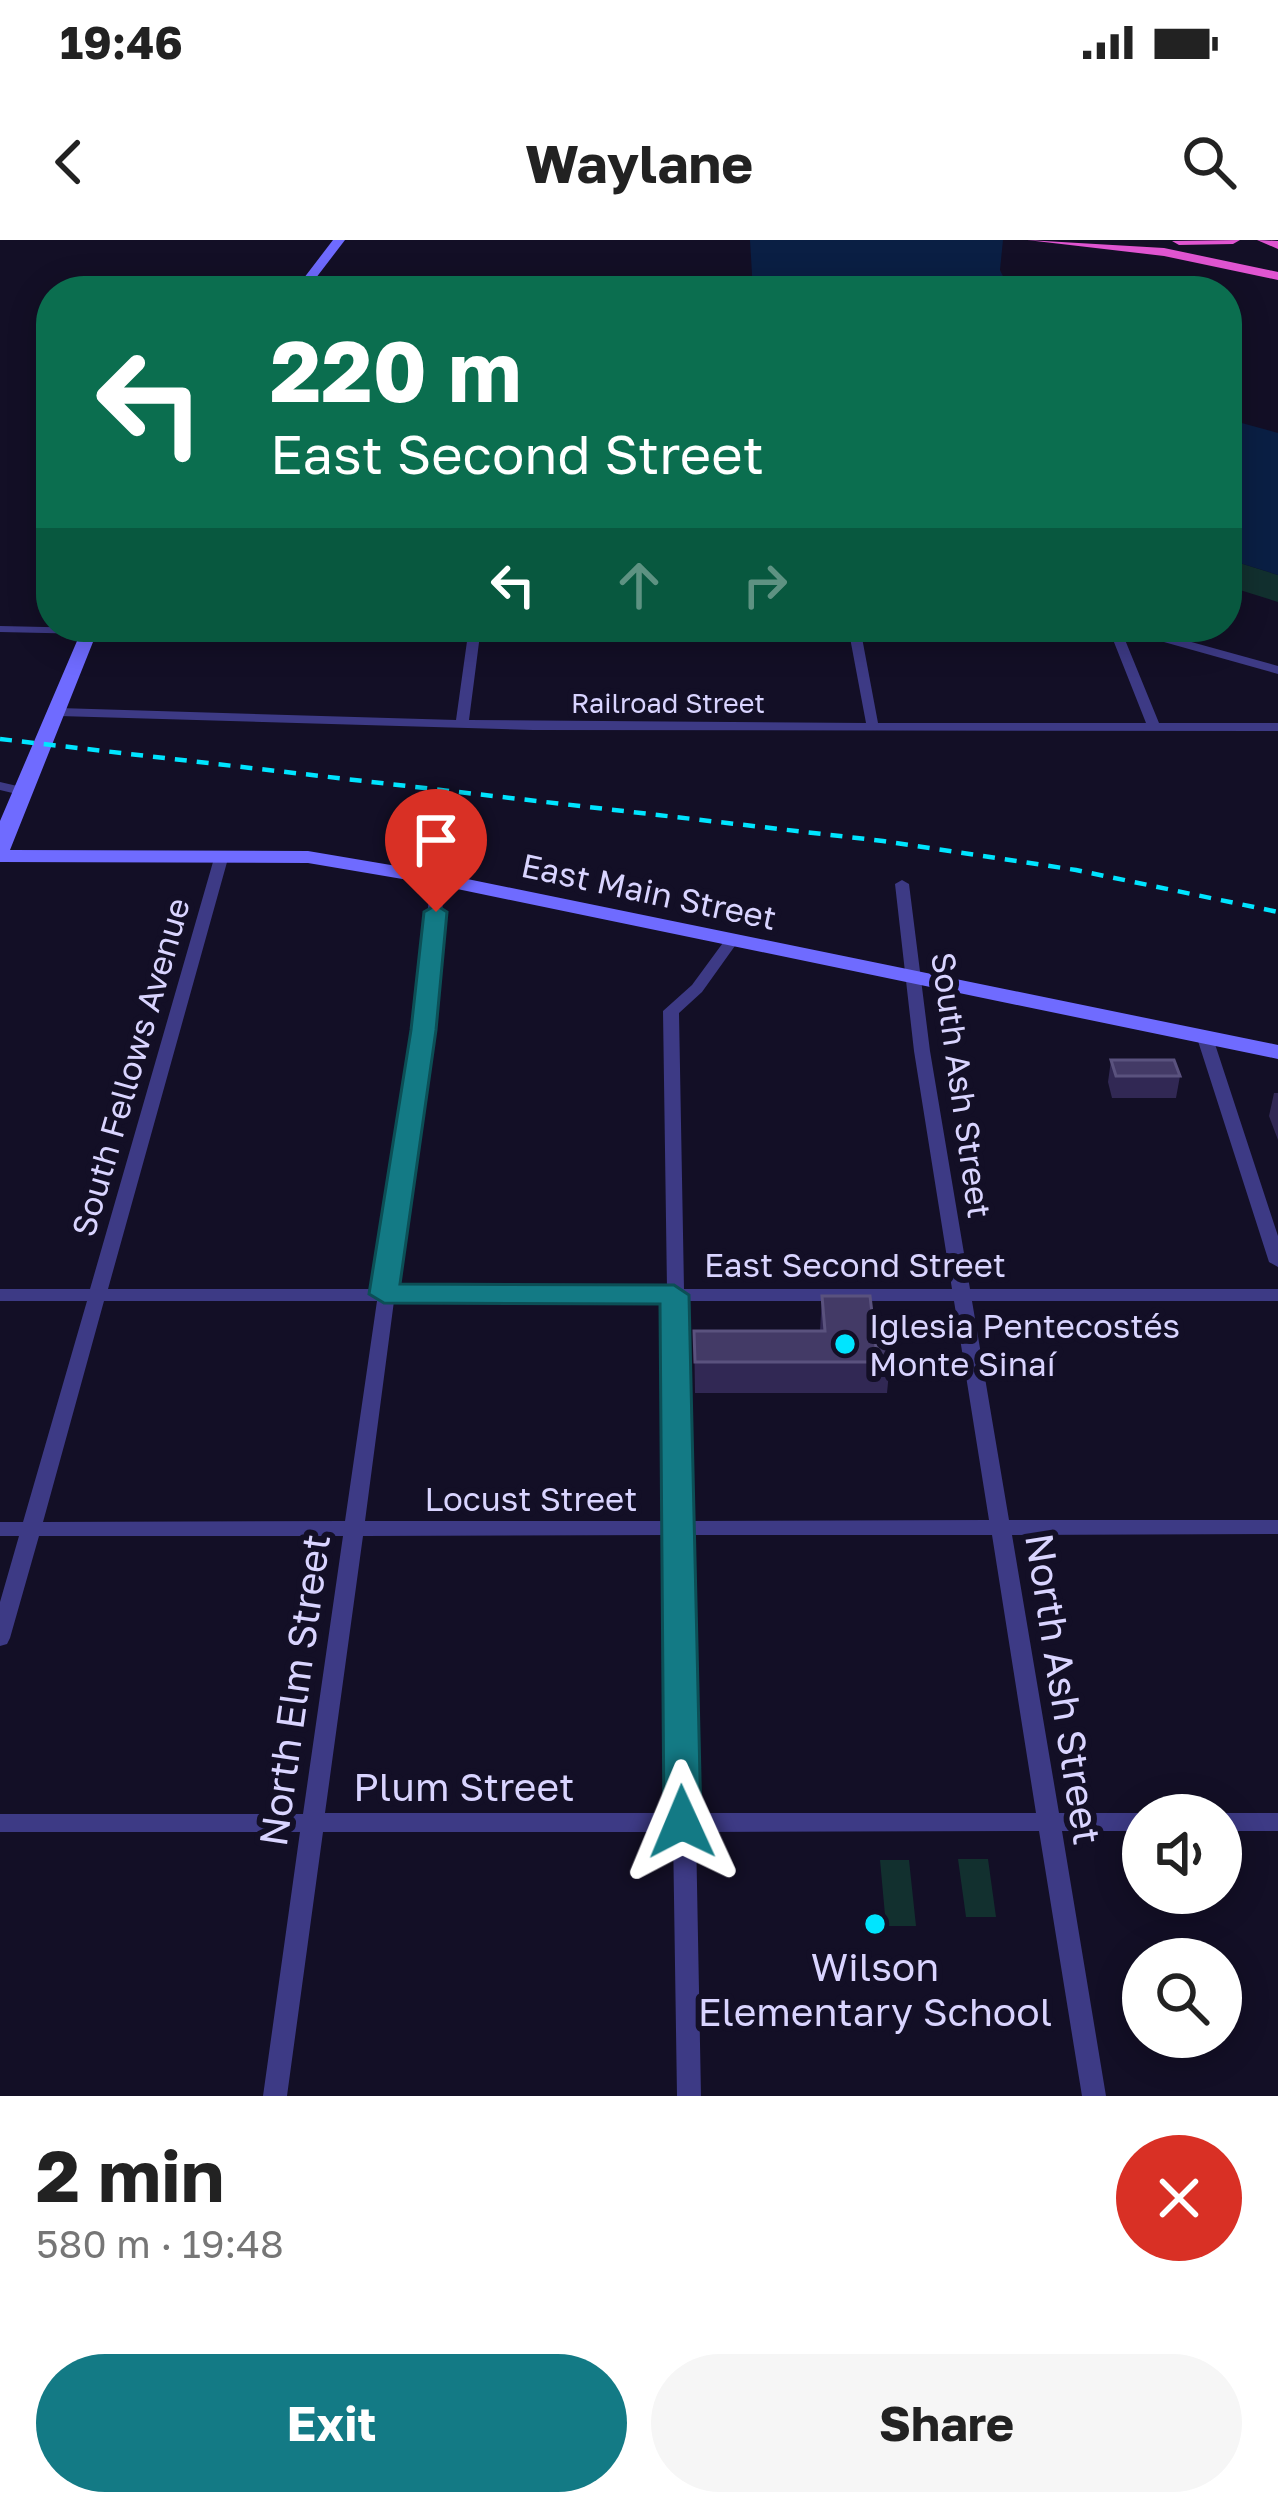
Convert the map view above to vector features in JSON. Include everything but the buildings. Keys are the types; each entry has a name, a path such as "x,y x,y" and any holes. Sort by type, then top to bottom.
{"highway":[{"path":"1034,240 1234,246 1278,272"},
{"path":"1138,240 1278,248"},
{"path":"1264,240 1278,248"},
{"path":"1051,241 1164,252 1278,272"}],"main road":[{"path":"311,276 339,240"},
{"path":"0,853 21,790 86,642"},
{"name":"East Main Street","path":"0,853 308,857 438,879 730,943 1278,1052"}],"street":[{"path":"0,629 36,629"},
{"path":"462,725 473,642"},
{"path":"857,642 873,727"},
{"path":"1120,642 1154,727"},
{"path":"1178,642 1278,670"},
{"name":"Railroad Street","path":"59,712 462,725 1278,727"},
{"path":"0,786 21,790"},
{"name":"South Fellows Avenue","path":"0,1638 222,855"},
{"name":"North Elm Street","path":"275,2096 423,1030 438,879"},
{"name":"South Ash Street","path":"902,884 922,1051 963,1294"},
{"path":"689,2096 671,1011 700,989 730,943"},
{"path":"1205,1038 1278,1262"},
{"name":"North Ash Street","path":"963,1294 1094,2096"},
{"name":"East Second Street","path":"0,1295 1278,1295"},
{"name":"Locust Street","path":"0,1529 1278,1527"},
{"name":"Plum Street","path":"0,1823 1122,1822"},
{"path":"1242,1822 1278,1822"}],"green space":[{"path":"1242,564 1278,575 1278,602 1242,591"},
{"path":"958,1859 988,1859 996,1917 966,1917"},
{"path":"880,1860 909,1860 916,1926 886,1926"}],"water":[{"path":"750,240 1003,240 1003,276 752,276"},
{"path":"1242,423 1278,433 1278,575 1242,564"}],"railway":[{"path":"0,739 883,841 1076,870 1278,912"}],"place":[{"name":"Iglesia Pentecostés Monte Sinaí","path":"845,1344"},
{"name":"Wilson Elementary School","path":"875,1924"}],"route":[{"path":"436,912 384,1294 674,1295 682,1822"}]}
